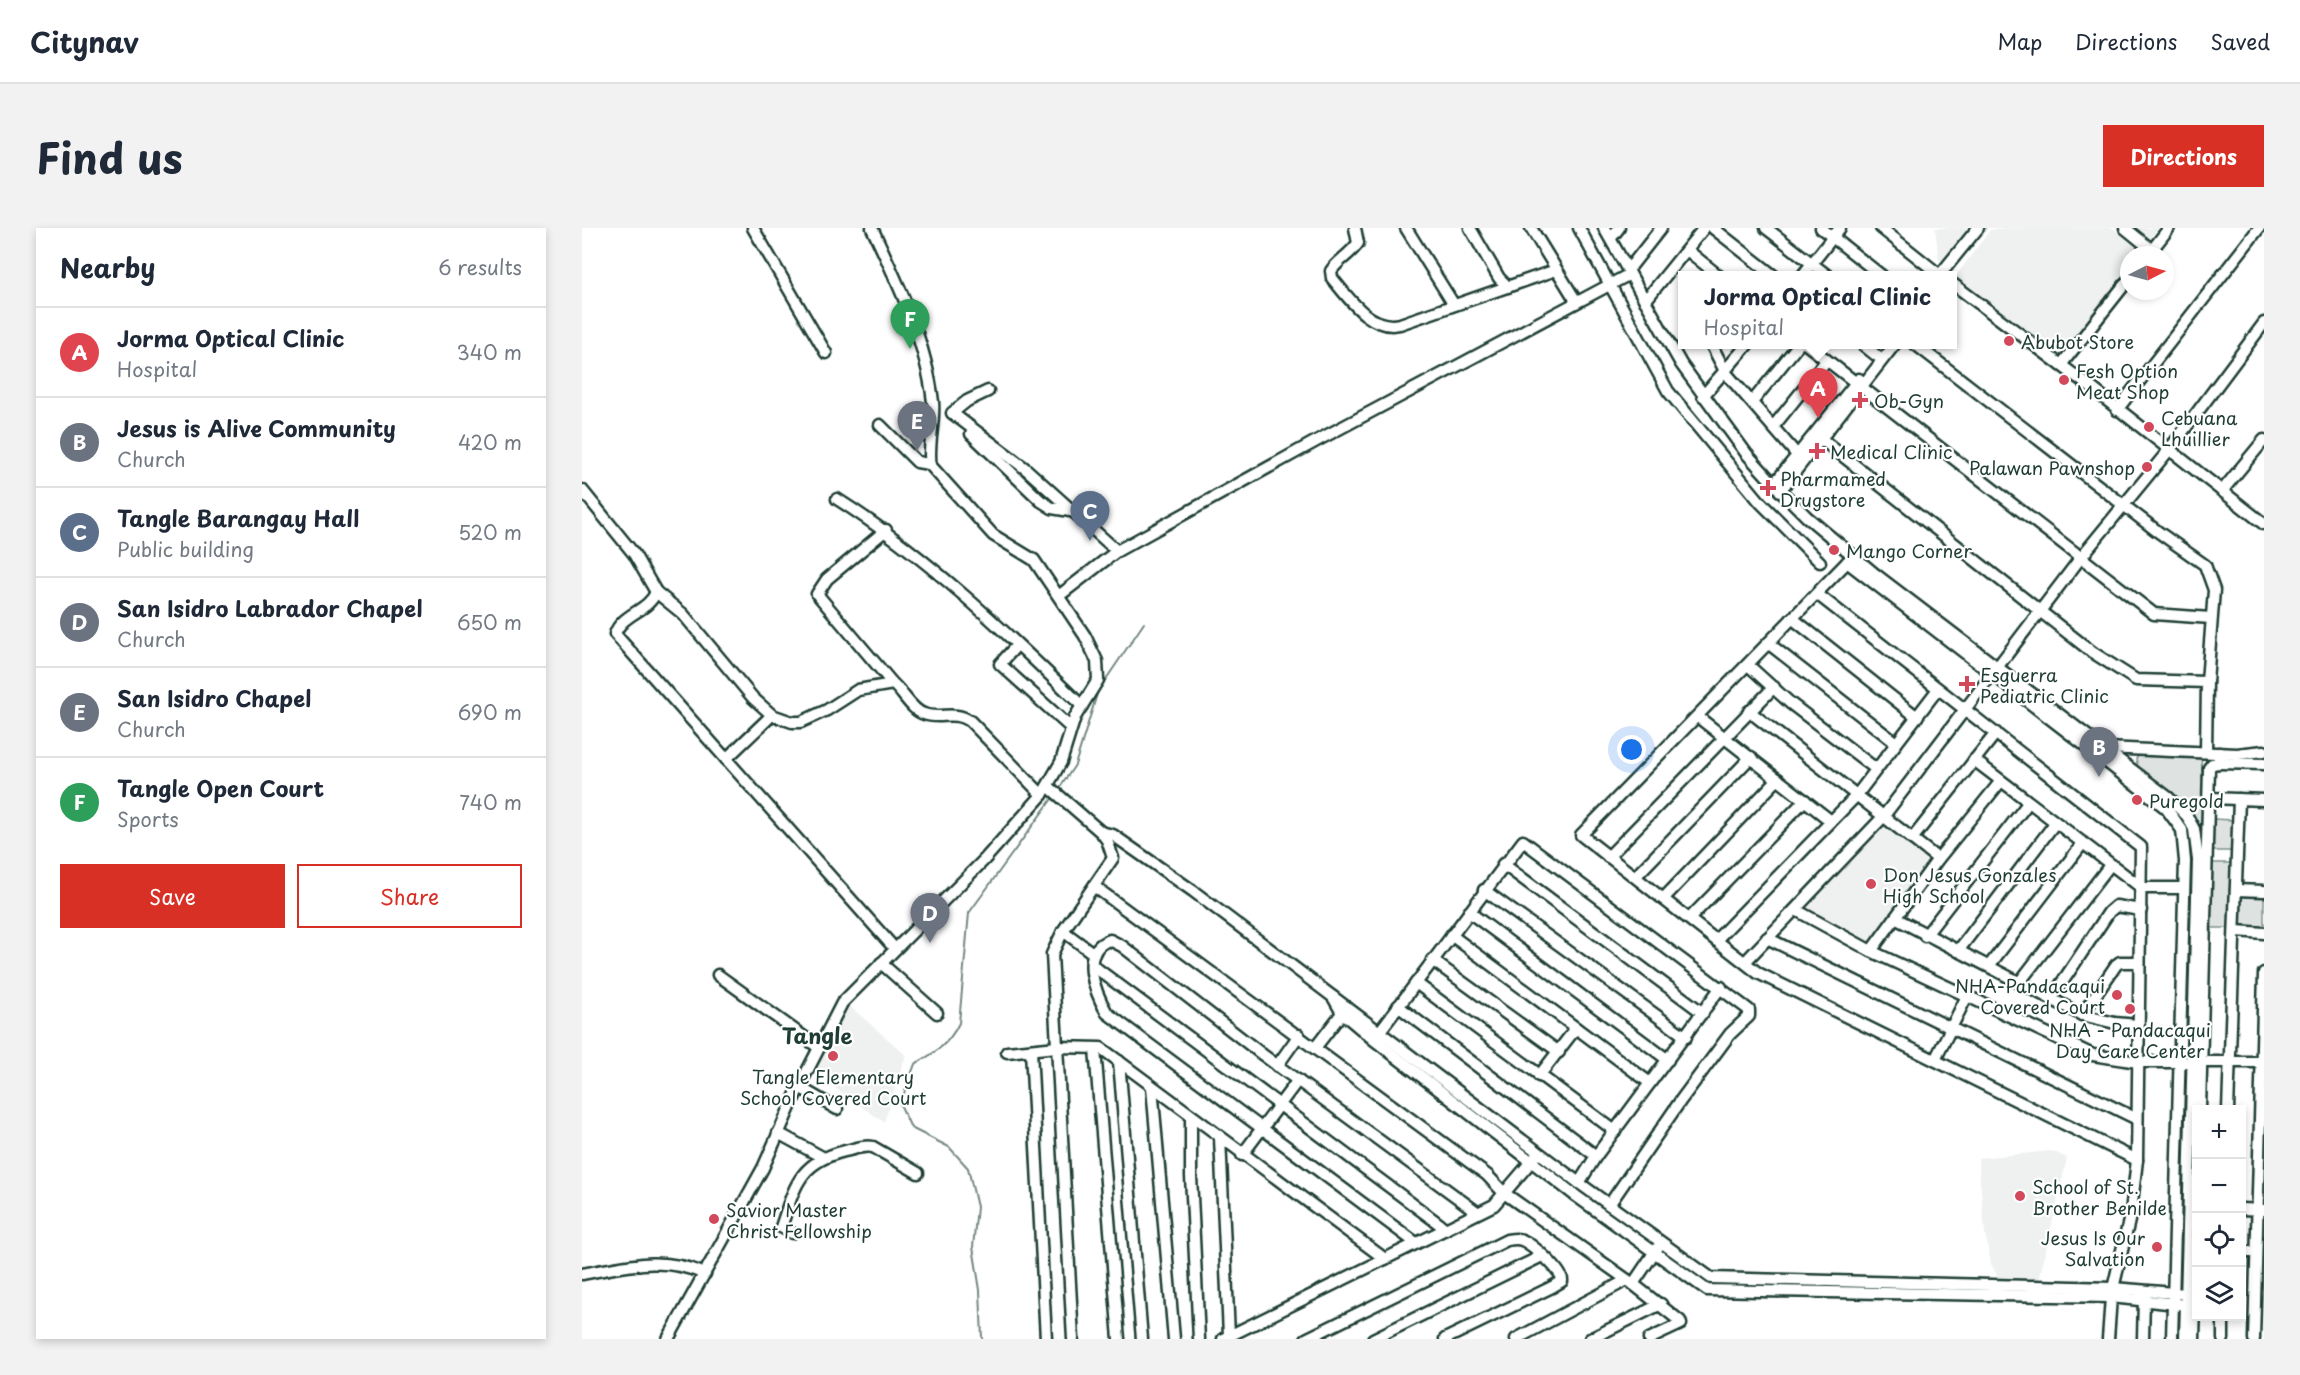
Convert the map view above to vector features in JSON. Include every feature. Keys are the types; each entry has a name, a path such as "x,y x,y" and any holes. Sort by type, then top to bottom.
{"street":[{"path":"753,228 826,353"},
{"path":"872,228 904,300 928,367 933,404 929,464"},
{"path":"1355,228 1358,243 1331,271 1332,278 1364,313 1372,319 1394,325 1556,270"},
{"path":"1406,228 1455,305"},
{"path":"1470,228 1499,278 1508,286"},
{"path":"1531,228 1576,301"},
{"path":"1579,228 1668,391 1761,502 1820,562"},
{"path":"1604,228 1681,364 1703,396 1777,487 1850,559 2128,774 2166,808 2181,830 2185,861 2172,1339"},
{"path":"1611,238 1618,228"},
{"path":"1060,595 1117,551 1576,301 1612,285 1629,272 1661,228"},
{"path":"1645,301 1704,228"},
{"path":"1713,228 1768,271"},
{"path":"1766,228 1822,271"},
{"path":"1821,228 1876,271"},
{"path":"1806,271 1840,228"},
{"path":"1881,228 1937,271"},
{"path":"1945,271 1978,228"},
{"path":"1946,271 1984,228"},
{"path":"2125,228 2143,246"},
{"path":"2155,246 2169,228"},
{"path":"2117,410 2259,228"},
{"path":"1687,250 1711,271"},
{"path":"1957,287 2061,365 2264,524"},
{"path":"2061,365 2120,290"},
{"path":"1745,962 1883,817 2082,556 2169,450 2264,323"},
{"path":"1713,349 1726,372 1753,400 1798,456"},
{"path":"1703,396 1745,349"},
{"path":"1753,400 1796,349"},
{"path":"1811,349 2082,556 2154,614 2211,618"},
{"path":"1867,349 1877,356"},
{"path":"1858,386 1883,349"},
{"path":"1777,487 1890,349"},
{"path":"1921,349 2205,565 2214,590 2207,682 2206,752"},
{"path":"1773,427 1826,361"},
{"path":"952,413 967,401 988,391"},
{"path":"933,404 952,413 1026,468 1117,551"},
{"path":"952,413 1041,501 1052,508 1076,512"},
{"path":"880,425 917,462 929,464 993,536 1034,560 1060,595 1097,661 1098,680 1071,728 1054,791"},
{"path":"1777,487 1798,456 1818,437"},
{"path":"1818,437 2092,652 2136,680 2207,682"},
{"path":"2222,491 2264,440"},
{"path":"582,490 634,554 656,592 683,614 753,698 772,715 792,722 801,722 827,710 858,690 893,684"},
{"path":"837,499 886,530 1017,645 1082,706"},
{"path":"886,530 827,579 817,594 918,711 924,715 955,714 970,721 1042,795"},
{"path":"1850,559 1581,835 1774,982 2137,1160"},
{"path":"656,592 652,602 618,626 615,634 895,949"},
{"path":"1817,594 2141,847 2137,1160 2131,1212 2112,1292 2108,1339"},
{"path":"1792,618 1917,717"},
{"path":"1768,644 1896,743"},
{"path":"1017,645 1000,664 1071,728"},
{"path":"1748,665 1876,770"},
{"path":"1608,857 1774,687"},
{"path":"1717,939 1856,796 1938,689"},
{"path":"1749,711 1938,859"},
{"path":"726,759 772,715"},
{"path":"1698,717 1726,736 1831,820"},
{"path":"1912,839 1996,733"},
{"path":"2081,736 2105,748 2128,774 2169,798 2187,816 2197,843 2196,1063 2200,1105"},
{"path":"2105,748 2206,752 2219,758 2264,764"},
{"path":"2128,774 2134,749"},
{"path":"2185,1339 2210,798 2209,768 2219,758 2264,751"},
{"path":"1636,876 1751,757"},
{"path":"1974,760 2142,888 2184,888"},
{"path":"1663,899 1778,779"},
{"path":"1871,951 1938,859 2001,781"},
{"path":"668,1339 763,1168 798,1087 842,1003 984,860 1042,795 1054,791"},
{"path":"1054,791 1101,832 1107,840 1113,858"},
{"path":"2210,798 2264,800"},
{"path":"2228,1105 2239,799"},
{"path":"1690,918 1805,800"},
{"path":"1925,936 2028,803"},
{"path":"1958,951 2055,823"},
{"path":"1101,832 1113,835 1331,994 1377,1035 1531,1161 1658,1248 1719,1280 1818,1286 2112,1292 2186,1300"},
{"path":"1377,1035 1503,864 1523,841 1744,1004 1749,1010 1749,1016 1730,1034 1681,1100 1609,1205"},
{"path":"1989,966 2083,843"},
{"path":"1073,1339 1052,954 1063,931 1113,858 1133,850"},
{"path":"1503,864 1703,1013"},
{"path":"2019,983 2110,865"},
{"path":"1095,887 1487,1175 1504,1193 1661,1304 1681,1324 1650,1339"},
{"path":"1484,890 1686,1037"},
{"path":"2236,890 2264,891"},
{"path":"2051,999 2109,912 2116,906 2141,910"},
{"path":"1796,910 1871,951 2093,1055 2138,1062 2229,1064 2262,1062"},
{"path":"1468,912 1668,1060"},
{"path":"1895,918 1925,936 1989,966 2082,1015 2115,1023 2138,1025"},
{"path":"1063,931 1093,959 1446,1229"},
{"path":"2236,932 2264,933"},
{"path":"1451,935 1650,1083"},
{"path":"1767,939 2137,1119"},
{"path":"1416,1243 1107,1013 1094,991 1093,959 1105,942 1117,943 1277,1066 1477,1212"},
{"path":"1432,960 1559,1052"},
{"path":"2082,1015 2116,965 2120,962 2139,962"},
{"path":"881,963 937,1013"},
{"path":"2254,1339 2256,1252 2260,1210 2264,973"},
{"path":"718,975 818,1047"},
{"path":"1416,982 1615,1131"},
{"path":"1579,1183 1596,1156 1721,987"},
{"path":"1331,994 1342,1013 1377,1035 1539,1150 1609,1205 1658,1248"},
{"path":"1935,1060 1967,996"},
{"path":"1398,1006 1596,1156"},
{"path":"1315,1048 1342,1013"},
{"path":"1539,1076 1576,1028"},
{"path":"1277,1066 1299,1035"},
{"path":"1007,1052 1057,1047 1101,1048 1242,1155 1385,1259"},
{"path":"1095,1049 1119,1339"},
{"path":"1031,1050 1046,1339"},
{"path":"1119,1061 1142,1339"},
{"path":"1242,1155 1263,1130 1298,1080"},
{"path":"798,1087 837,1109"},
{"path":"1152,1087 1174,1339"},
{"path":"1191,1116 1191,1176 1199,1339"},
{"path":"778,1133 822,1157"},
{"path":"1220,1138 1226,1337 1494,1204 1539,1150"},
{"path":"792,1233 781,1227 790,1201 807,1169 822,1157 873,1147 918,1173"},
{"path":"1306,1339 1507,1240 1522,1240 1530,1244 1561,1272 1562,1281 1445,1339"},
{"path":"1516,1339 1630,1282 1658,1248"},
{"path":"2246,1252 2256,1252"},
{"path":"1373,1339 1542,1256"},
{"path":"582,1274 653,1261 686,1267 705,1274"},
{"path":"2144,1297 2144,1339"},
{"path":"1590,1339 1661,1304"},
{"path":"2194,1339 2195,1321"},
{"path":"2223,1321 2223,1339"}],"shaded area":[{"path":"1935,228 1970,228 1947,258 1939,261"},
{"path":"2113,228 2136,246 2120,246 2120,279 2059,357 1957,279 1957,274 1990,230"},
{"path":"2134,228 2158,228 2149,240"},
{"path":"2141,753 2201,755 2206,841 2201,868 2201,841 2197,825 2139,771 2136,759"},
{"path":"2162,796 2177,807 2194,841 2189,986 2184,985 2189,848 2187,834"},
{"path":"2212,819 2234,820 2234,851 2212,851"},
{"name":"Don Jesus Gonzales High School","path":"1886,820 1935,859 1870,948 1803,910"},
{"path":"2210,863 2233,863 2232,928 2209,928"},
{"path":"2241,894 2264,895 2264,929 2239,928"},
{"path":"846,1003 906,1055 884,1122 809,1070"},
{"name":"School of St. Brother Benilde","path":"2052,1151 2067,1158 2039,1280 2000,1281 1991,1264 1985,1233 1978,1158"}],"waterway":[{"path":"1059,789 1075,765 1098,691 1144,623"},
{"path":"982,1339 980,1290 973,1247 977,1207 968,1168 949,1147 911,1128 900,1104 915,1064 941,1047 951,1037 959,1023 969,913 1054,796"}],"place":[{"name":"Abubot Store","path":"2009,341"},
{"name":"Tangle Open Court","path":"910,349"},
{"name":"Fesh Option Meat Shop","path":"2064,380"},
{"name":"Ob-Gyn","path":"1860,400"},
{"name":"Jorma Optical Clinic","path":"1818,418"},
{"name":"Cebuana Lhuillier","path":"2149,427"},
{"name":"San Isidro Chapel","path":"917,451"},
{"name":"Medical Clinic","path":"1817,451"},
{"name":"Palawan Pawnshop","path":"2147,467"},
{"name":"Pharmamed Drugstore","path":"1768,488"},
{"name":"Tangle Barangay Hall","path":"1090,541"},
{"name":"Mango Corner","path":"1834,550"},
{"name":"Esguerra Pediatric Clinic","path":"1967,684"},
{"name":"Jesus is Alive Community","path":"2099,777"},
{"name":"Puregold","path":"2137,800"},
{"name":"Don Jesus Gonzales High School","path":"1871,884"},
{"name":"San Isidro Labrador Chapel","path":"930,943"},
{"name":"NHA-Pandacaqui Covered Court","path":"2117,995"},
{"name":"NHA - Pandacaqui Day Care Center","path":"2130,1009"},
{"name":"Tangle Elementary School Covered Court","path":"833,1056"},
{"name":"School of St. Brother Benilde","path":"2020,1196"},
{"name":"Savior Master Christ Fellowship","path":"714,1219"},
{"name":"Jesus Is Our Salvation","path":"2157,1247"}],"district":[{"name":"Tangle","path":"817,1035"}]}
